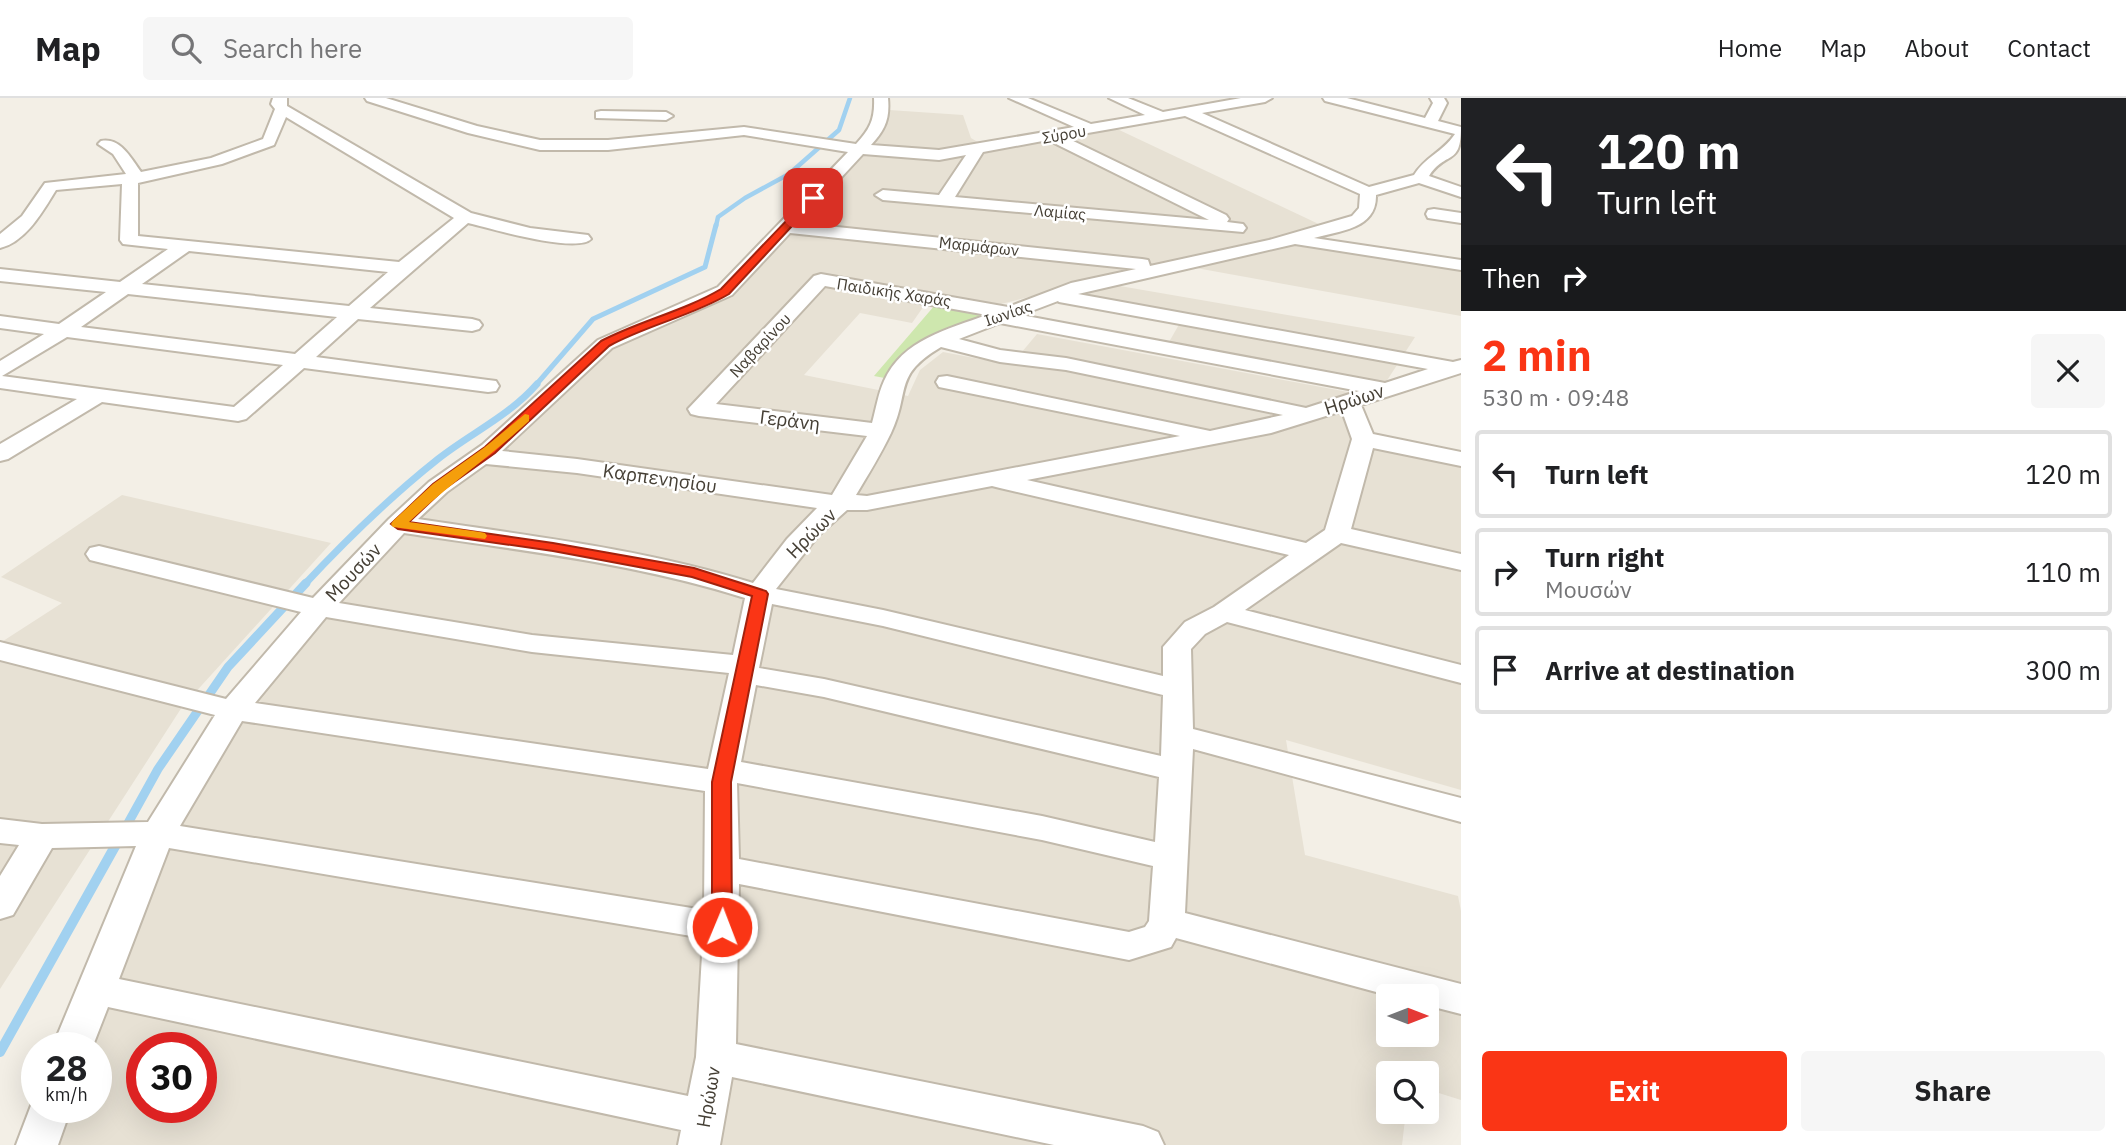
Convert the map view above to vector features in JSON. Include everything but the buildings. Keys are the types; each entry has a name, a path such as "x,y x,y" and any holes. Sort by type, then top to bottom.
{"street":[{"name":"Σύρου","path":"372,98 517,141 554,146 637,143 744,131 861,149 939,155 1238,100 1265,98"},
{"path":"582,146 608,98"},
{"name":"Μουσών","path":"78,1032 149,835 233,710 320,608 398,524 438,487 481,456 605,344 625,333 718,297 877,130 882,113 881,98"},
{"path":"1016,98 1091,129"},
{"path":"1116,98 1161,116"},
{"path":"1330,98 1461,133 1450,152 1429,164 1420,178"},
{"path":"1430,124 1440,103 1437,98"},
{"path":"0,242 28,220 51,186 133,179 228,159 269,142 281,103 465,217 530,233 582,239"},
{"path":"1185,111 1368,192 1420,178 1461,192"},
{"path":"601,115 666,116"},
{"path":"1051,136 1237,228 1273,241 1461,265"},
{"path":"106,144 118,151 133,179 129,240 403,268"},
{"path":"943,202 978,148"},
{"name":"Ιωνίας","path":"839,504 881,431 895,380 911,356 937,340 1078,287 1110,278 1173,267 1358,220 1365,215 1369,205 1368,192"},
{"name":"Λαμίας","path":"883,195 1237,228"},
{"path":"888,236 913,198"},
{"path":"1434,214 1461,218"},
{"path":"0,382 237,414 248,408 403,268 465,217"},
{"name":"Μαρμάρων","path":"786,227 1173,267"},
{"path":"0,370 125,289 185,246"},
{"path":"0,275 472,325"},
{"name":"Παιδικής Χαράς","path":"821,280 1384,390"},
{"name":"Ναβαρίνου","path":"699,409 821,280"},
{"path":"1059,296 1457,367"},
{"path":"0,323 488,386"},
{"path":"937,340 1000,356 1066,364 1285,408 1305,415"},
{"name":"Ηρώων","path":"702,1131 716,1057 722,927 723,776 760,594 766,581 801,541 839,504 867,503 1271,426 1457,367"},
{"path":"947,382 1213,436"},
{"path":"0,454 97,397"},
{"path":"722,869 1129,946 1158,937 1167,922 1178,735 1177,647 1195,628 1224,613 1337,534 1364,439 1349,401"},
{"name":"Γεράνη","path":"699,409 881,431"},
{"path":"1364,439 1461,459"},
{"name":"Καρπενησίου","path":"481,456 577,466 839,504"},
{"path":"992,479 1312,552"},
{"path":"398,524 553,547 694,573 760,594 870,615 1178,689"},
{"path":"1337,534 1461,562"},
{"path":"99,554 320,608 486,636 745,669 1176,770"},
{"path":"1224,613 1461,674"},
{"path":"0,651 233,710 723,776 1042,828 1171,858"},
{"path":"1178,735 1461,810"},
{"path":"0,831 42,836 149,835 722,927"},
{"path":"0,906 42,836"},
{"path":"1167,922 1461,999"},
{"path":"94,989 702,1131"},
{"path":"716,1057 1143,1145"},
{"path":"37,1145 45,1123"}],"shaded area":[{"path":"889,110 963,115 971,138 991,150 1115,128 1325,227 1302,245 1461,271 1461,316 1163,262 1085,280 1415,337 1386,382 1169,342 1185,314 1052,291 1001,304 933,293 912,323 860,313 804,375 908,396 920,370 943,352 1011,365 1037,334 1348,392 1375,446 1461,464 1461,790 1286,740 1305,855 1458,896 1461,911 1461,1100 1439,1093 1439,1061 1376,1061 1376,1124 1404,1124 1402,1145 15,1145 24,1123 112,1123 112,1032 64,1032 170,788 260,661 388,519 469,455 596,343 712,295 731,298 885,130"},
{"path":"122,495 331,543 182,707 0,989 0,643 62,603 1,577"}],"green space":[{"path":"935,305 1008,312 962,329 895,380 874,376"}],"waterway":[{"path":"716,226 718,217 745,198 789,174 839,130 850,98"},
{"path":"535,386 593,319 705,267 716,225"},
{"path":"304,585 352,535 403,488 438,459 514,406 535,386"},
{"path":"122,834 158,769 228,667 306,583"},
{"path":"0,1052 123,832"}],"slow traffic":[{"path":"480,536 398,524 438,487 490,450 525,418"}],"route":[{"path":"722,927 721,782 760,594 694,573 553,547 398,524 438,487 490,450 605,344 625,333 718,297 813,198"}]}
